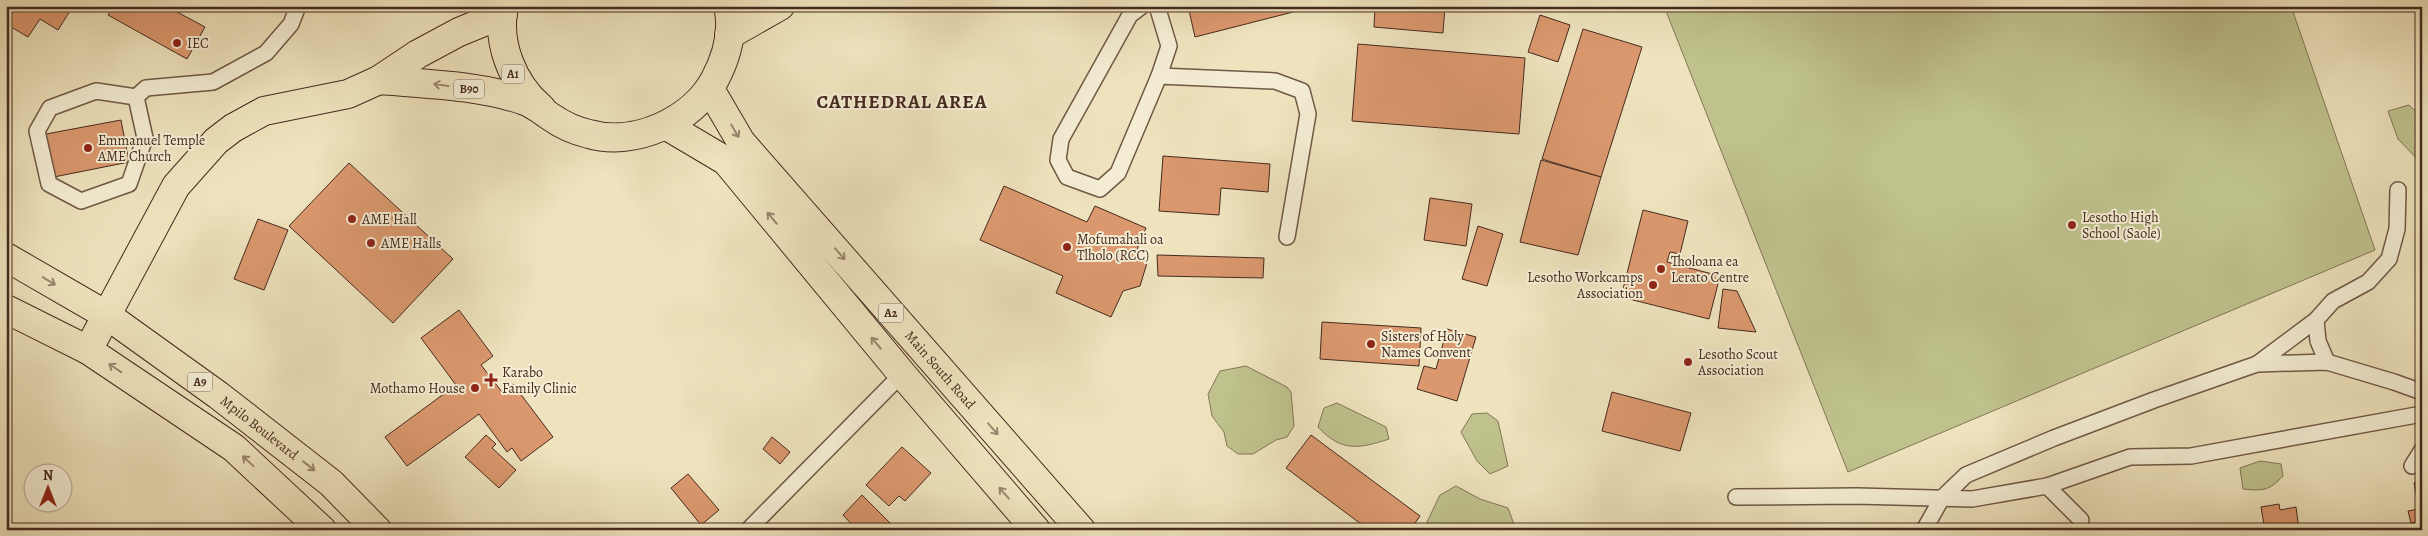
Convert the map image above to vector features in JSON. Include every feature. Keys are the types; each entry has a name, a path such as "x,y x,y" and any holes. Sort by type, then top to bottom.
{"main road":[{"name":"A1","path":"499,11 504,45 513,73 530,99 553,119 589,135 629,137 667,126 691,110 710,88 723,63 729,35 728,6"},
{"path":"729,35 780,6"},
{"name":"B90","path":"88,350 108,316 176,186 216,141 241,122 264,111 348,94 379,80 418,54 499,11"},
{"name":"B90","path":"379,80 486,92 527,101 553,119"},
{"name":"Main South Road","path":"710,88 741,142 1081,530"},
{"name":"A2","path":"667,126 726,161 902,374 1036,530"},
{"name":"Mpilo Boulevard","path":"6,256 108,316 218,395 330,483 376,530"},
{"path":"6,309 88,350 234,448 322,530"}],"lane":[{"path":"136,97 146,88 213,82 266,53 291,24 298,6"},
{"path":"1142,6 1130,15 1061,139 1058,160 1067,177 1100,189 1118,173 1159,76 1169,46 1156,6"},
{"path":"1159,76 1275,81 1302,91 1308,114 1287,238"},
{"path":"96,91 136,97 145,138 129,184 81,201 49,184 37,131 50,108 96,91"},
{"path":"1924,530 1942,498 1966,475 2054,438 2257,364 2316,320 2333,302 2368,282 2389,259 2398,229 2398,190"},
{"path":"2316,320 2318,341 2327,362"},
{"path":"2257,364 2327,362 2422,392"},
{"path":"748,530 902,374"},
{"path":"1736,498 1972,499 2047,486 2130,457 2192,456 2422,414"},
{"path":"2412,466 2422,450"},
{"path":"2047,486 2081,520"}],"green space":[{"path":"1664,6 2291,6 2375,250 1848,472"},
{"path":"2409,105 2422,117 2422,164 2398,139 2388,111"},
{"path":"1246,366 1287,387 1291,392 1294,426 1287,437 1276,440 1253,454 1238,454 1227,446 1224,432 1212,416 1208,394 1220,371"},
{"path":"1337,403 1386,427 1389,439 1368,445 1351,446 1335,441 1326,435 1318,427 1324,408"},
{"path":"1487,413 1498,421 1508,466 1490,474 1477,461 1461,432 1472,414"},
{"path":"2260,461 2281,464 2283,476 2274,485 2265,489 2243,489 2240,468"},
{"path":"1456,486 1480,499 1508,508 1516,530 1428,530 1427,522 1440,495"}],"building":[{"path":"6,6 73,6 58,30 40,19 28,37 6,24"},
{"name":"IEC","path":"113,6 166,6 205,27 187,59 108,15"},
{"path":"1188,6 1300,6 1301,10 1195,37"},
{"path":"1375,6 1445,6 1443,33 1374,27"},
{"path":"1540,15 1570,25 1558,62 1528,52"},
{"path":"1583,29 1642,47 1601,177 1542,159"},
{"path":"1358,44 1525,58 1519,134 1352,121"},
{"name":"Emmanuel Temple AME Church","path":"121,120 129,162 54,177 46,134"},
{"path":"1163,156 1270,164 1268,192 1221,188 1219,215 1159,211"},
{"path":"1541,160 1601,177 1578,255 1520,242"},
{"name":"AME Halls","path":"349,163 453,259 393,323 289,226"},
{"name":"Mofumahali oa Tlholo (RCC)","path":"1004,186 1087,222 1095,206 1146,228 1135,254 1147,263 1140,286 1123,291 1111,317 1056,293 1063,276 980,240"},
{"path":"1430,198 1472,204 1466,246 1424,240"},
{"name":"Tholoana ea Lerato Centre","path":"1643,210 1688,221 1680,254 1670,252 1667,262 1720,276 1709,319 1621,297"},
{"path":"258,219 288,230 264,290 234,279"},
{"path":"1478,226 1503,234 1487,286 1462,279"},
{"path":"1157,255 1264,258 1263,278 1158,276"},
{"path":"1723,289 1737,291 1756,332 1718,328"},
{"name":"Mothamo House","path":"459,310 493,356 481,365 502,392 513,384 553,437 521,461 512,448 507,452 479,414 407,466 385,437 456,385 421,338"},
{"name":"Sisters of Holy Names Convent","path":"1322,322 1421,328 1419,366 1320,359"},
{"path":"1447,329 1476,337 1457,401 1417,389 1424,366 1436,369"},
{"path":"1612,392 1691,413 1680,451 1602,431"},
{"path":"486,435 496,444 492,448 516,470 499,488 465,457"},
{"path":"1311,435 1420,516 1410,530 1369,530 1286,468"},
{"path":"772,437 790,452 780,464 763,449"},
{"path":"902,447 931,473 905,501 899,496 889,506 866,485"},
{"path":"688,474 719,510 701,525 671,488"},
{"path":"2422,482 2422,521 2411,523 2408,511 2419,509 2414,483"},
{"path":"862,495 897,530 857,530 843,515"},
{"path":"2279,504 2280,510 2296,507 2299,530 2265,530 2261,507"}],"place":[{"name":"IEC","path":"177,43"},
{"name":"Emmanuel Temple AME Church","path":"88,148"},
{"name":"AME Hall","path":"352,219"},
{"name":"Lesotho High School (Saole)","path":"2072,225"},
{"name":"AME Halls","path":"371,243"},
{"name":"Mofumahali oa Tlholo (RCC)","path":"1067,247"},
{"name":"Tholoana ea Lerato Centre","path":"1661,269"},
{"name":"Lesotho Workcamps Association","path":"1653,285"},
{"name":"Sisters of Holy Names Convent","path":"1371,344"},
{"name":"Lesotho Scout Association","path":"1688,362"},
{"name":"Karabo Family Clinic","path":"491,380"},
{"name":"Mothamo House","path":"475,388"}],"district":[{"name":"CATHEDRAL AREA","path":"902,101"}]}
